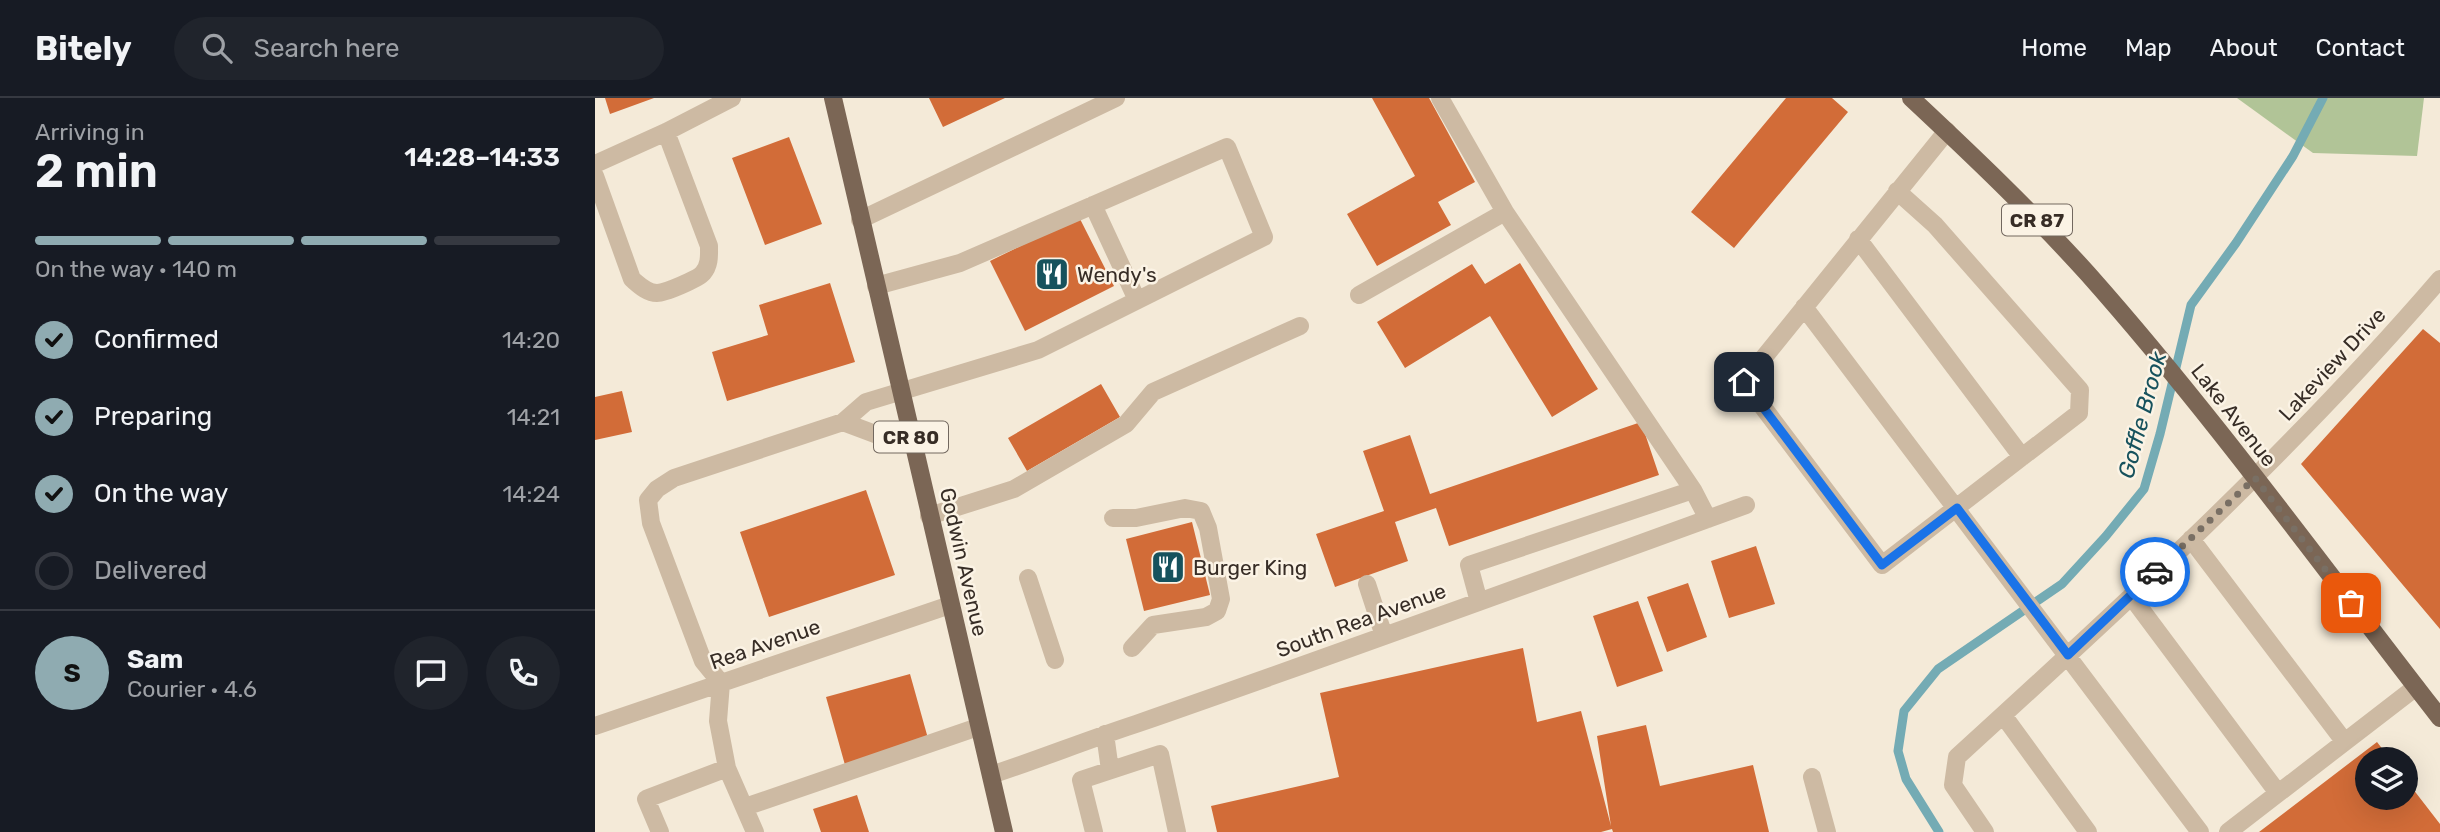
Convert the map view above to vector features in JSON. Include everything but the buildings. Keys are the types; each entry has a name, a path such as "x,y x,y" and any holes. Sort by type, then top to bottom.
{"main road":[{"name":"Godwin Avenue","path":"833,98 978,727 1005,832"},
{"name":"Lake Avenue","path":"1911,98 1999,179 2087,273 2190,396 2440,718"}],"street":[{"path":"595,164 732,98"},
{"path":"860,220 1116,98"},
{"path":"1440,98 1505,212 1693,490 1708,519"},
{"path":"1897,191 1935,225 2080,390 2079,413 1882,565 1744,382 1858,239 1897,191 1947,131"},
{"path":"595,176 632,279 644,289 658,293 693,280 703,273 708,262 709,246 666,132"},
{"path":"755,832 727,768 718,721 720,683 703,661 651,523 648,500 657,489 674,478 843,422 866,402 1038,350 1264,237 1227,147 960,263 876,286"},
{"path":"1093,205 1137,300"},
{"path":"1359,295 1505,212"},
{"path":"1858,239 2022,457"},
{"name":"Lakeview Drive","path":"1985,832 1953,786 1957,757 2255,478 2381,346 2440,279"},
{"path":"1804,307 2200,832"},
{"path":"929,516 1014,489 1126,424 1153,392 1300,326"},
{"path":"843,422 883,437 910,434"},
{"path":"1479,602 1468,565 1693,490"},
{"name":"South Rea Avenue","path":"991,775 1046,758 1105,734 1746,505"},
{"path":"1114,518 1136,518 1185,508 1201,511 1208,528 1221,599 1217,611 1206,617 1153,625 1132,648"},
{"path":"2190,539 2344,741"},
{"path":"1028,578 1055,660"},
{"path":"1367,584 1384,636"},
{"path":"2131,596 2279,793"},
{"name":"Rea Avenue","path":"595,726 950,605"},
{"path":"2228,832 2416,687"},
{"path":"2003,715 2088,832"},
{"path":"745,807 978,727"},
{"path":"1105,734 1110,770"},
{"path":"1094,832 1081,780 1160,754 1177,832"},
{"path":"660,832 646,799 727,768"},
{"path":"1812,777 1827,832"}],"green space":[{"path":"2237,98 2424,98 2417,156 2313,153"}],"waterway":[{"name":"Goffle Brook","path":"1939,832 1906,779 1898,751 1904,711 1938,669 2062,584 2144,489 2191,305 2236,243 2293,156 2323,98"}],"way so far":[{"path":"2155,572 2255,478 2351,603"}],"place":[{"name":"Wendy's","path":"1052,274"},
{"name":"Burger King","path":"1168,567"}],"route":[{"path":"1744,382 1882,565 1957,508 2068,655 2155,572"}]}
